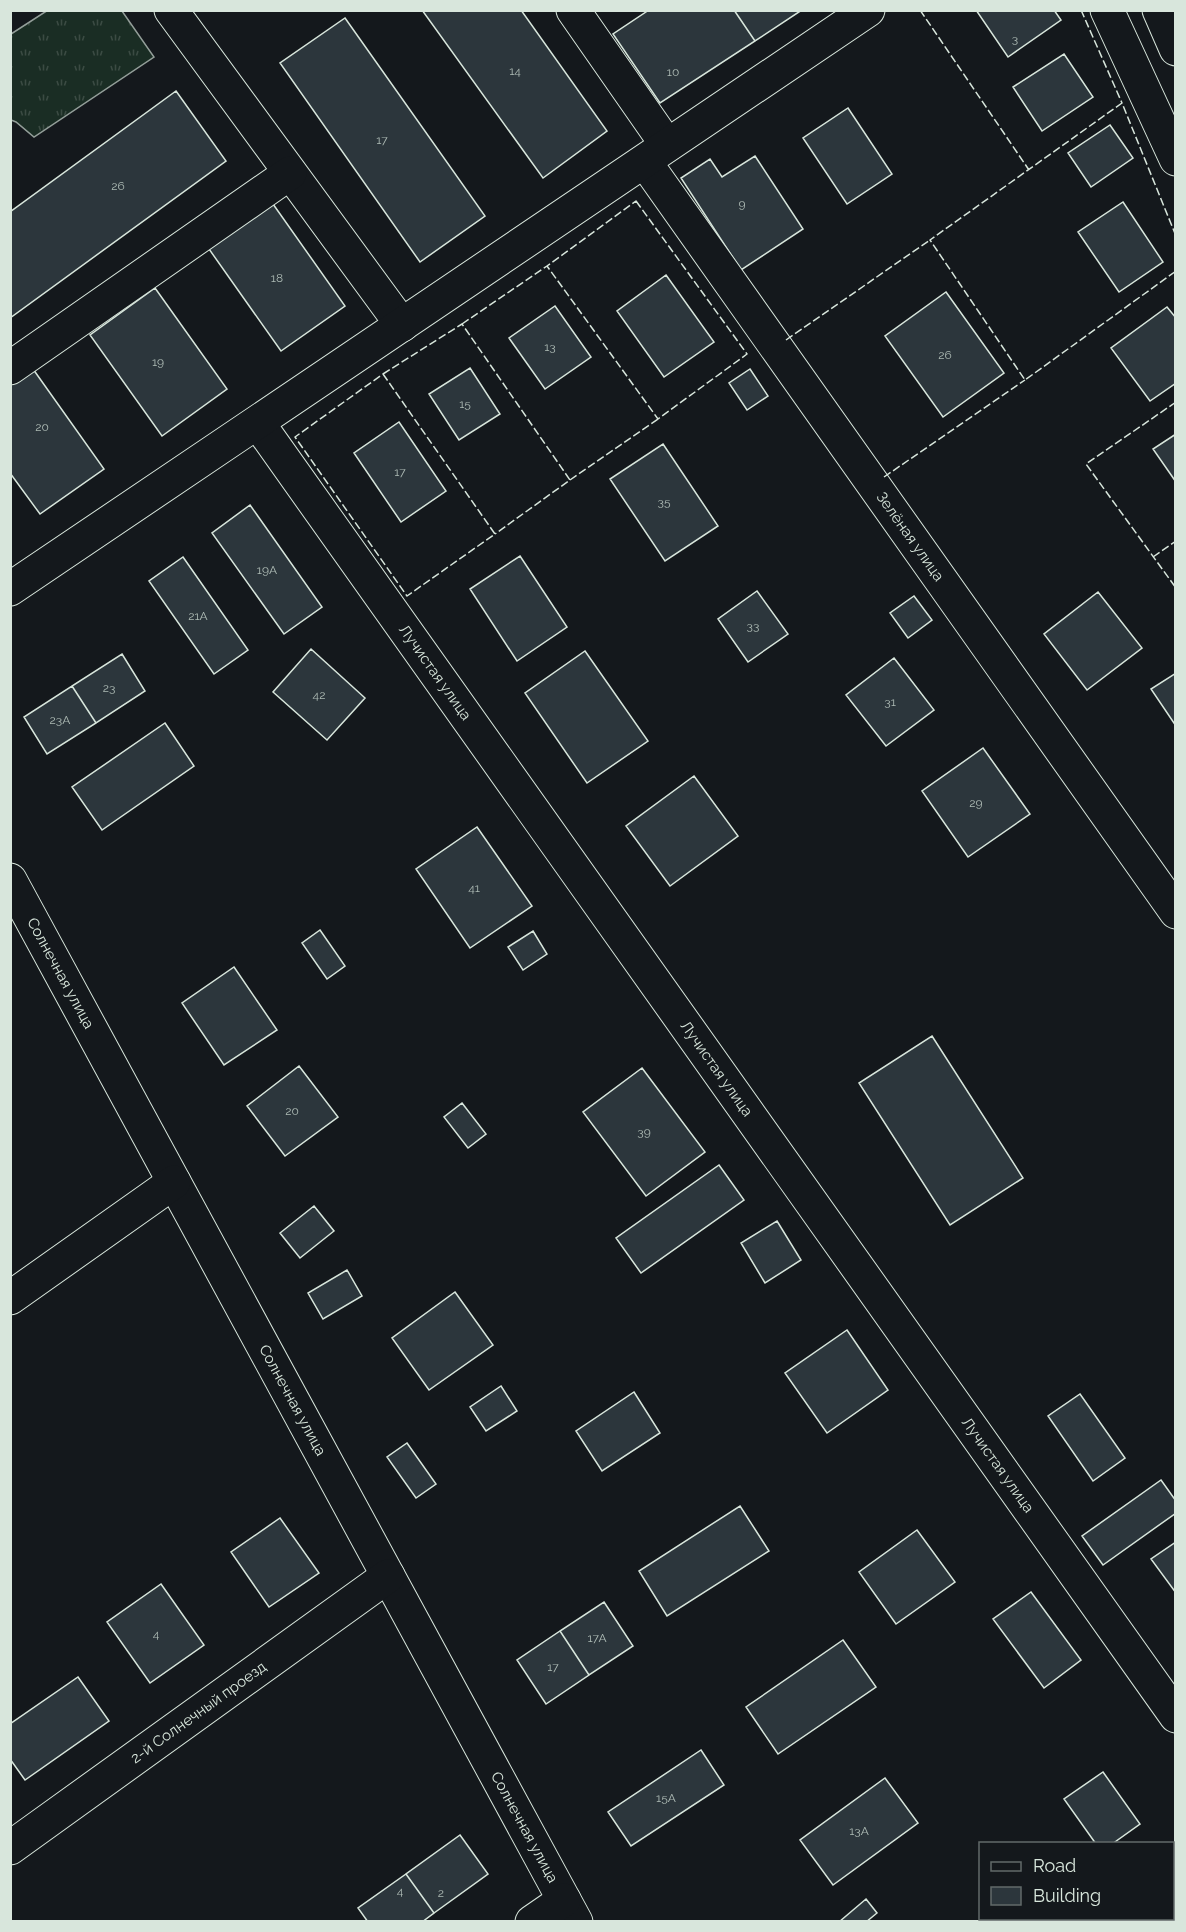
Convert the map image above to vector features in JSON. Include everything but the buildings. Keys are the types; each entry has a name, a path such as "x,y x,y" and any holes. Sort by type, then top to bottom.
{"street":[{"path":"171,10 402,325"},
{"name":"Зелёная улица","path":"573,10 656,153 1176,912"},
{"path":"10,589 868,10"},
{"path":"1107,10 1176,159"},
{"path":"1159,10 1176,49"},
{"path":"10,368 290,172"},
{"name":"Лучистая улица","path":"258,423 1176,1716"},
{"name":"Солнечная улица","path":"10,880 570,1911"},
{"path":"10,1298 174,1182"},
{"name":"2-й Солнечный проезд","path":"10,1848 388,1576"},
{"path":"532,1922 570,1911"}],"green space":[{"path":"48,10 122,11 154,57 34,137 11,120 11,34"}],"fence":[{"path":"920,10 1029,170"},
{"path":"1081,10 1122,103"},
{"path":"1176,236 1122,103 930,240 1025,380 1176,271"},
{"path":"636,201 747,354 658,419 547,266 636,201"},
{"path":"786,340 930,240"},
{"path":"462,324 547,266"},
{"path":"383,374 462,324 570,480 495,534"},
{"path":"383,374 495,534 407,596 295,437 383,374"},
{"path":"884,477 1025,380"},
{"path":"1176,402 1086,464 1176,588"},
{"path":"570,480 658,419"},
{"path":"1153,557 1176,541"}]}
